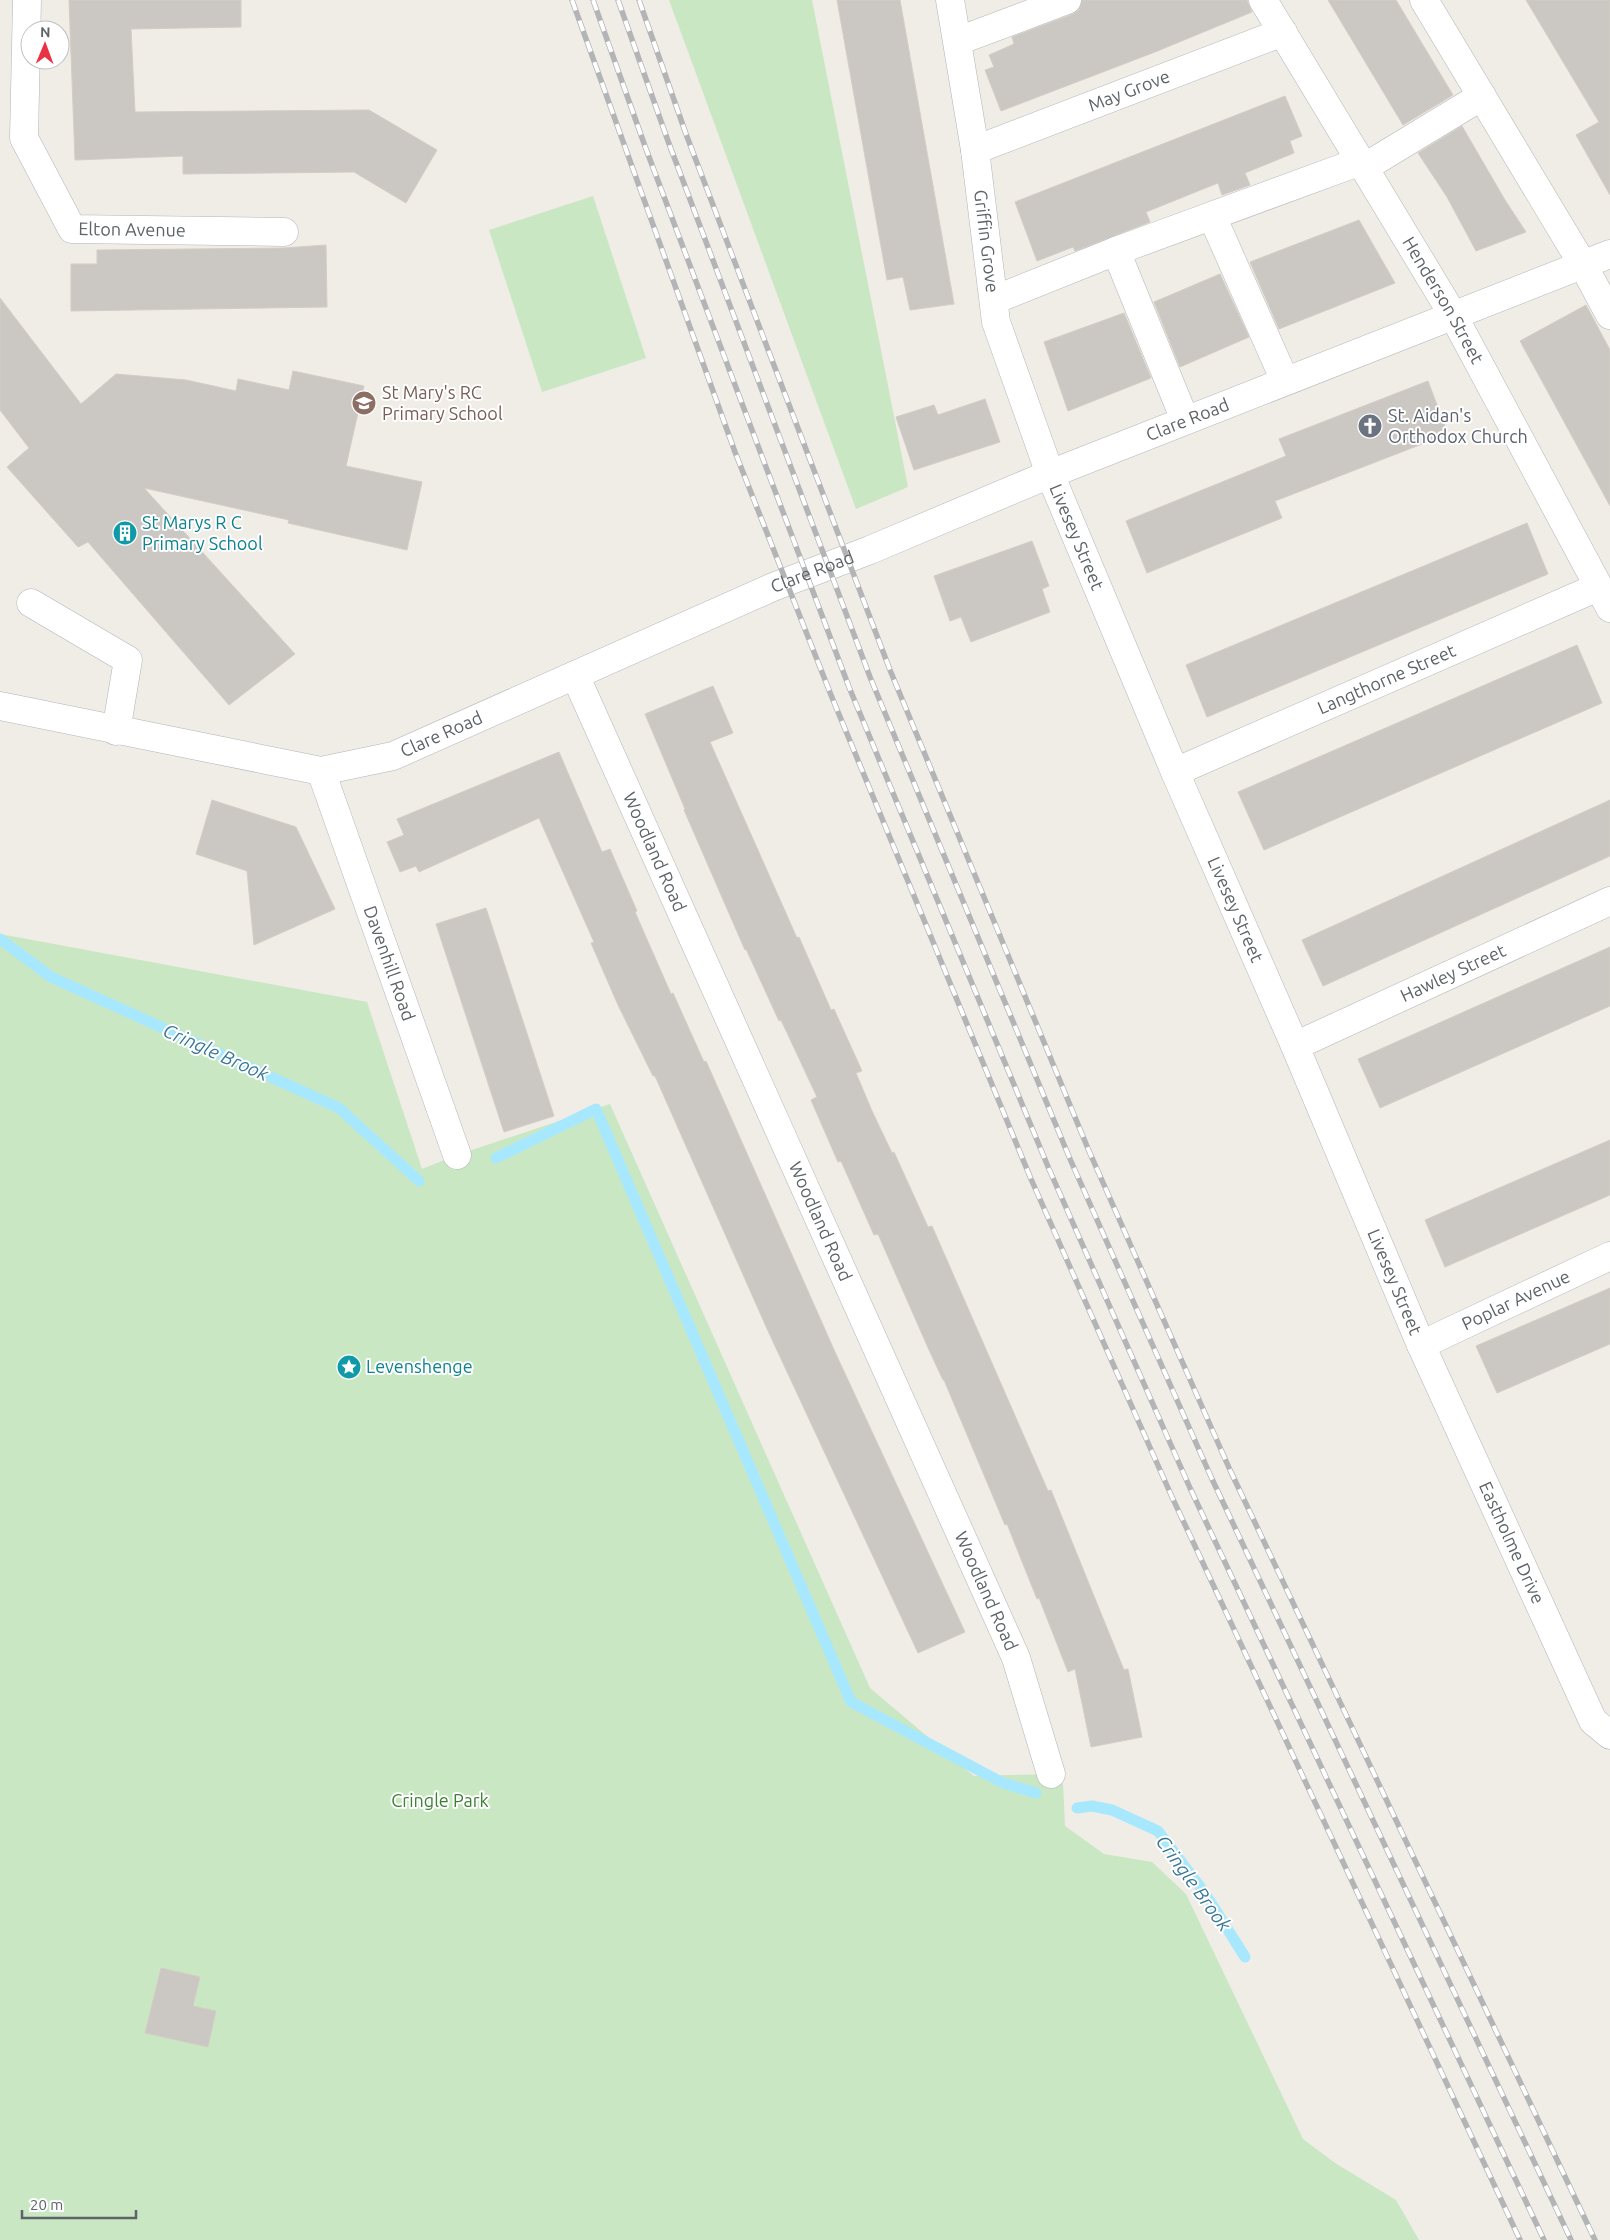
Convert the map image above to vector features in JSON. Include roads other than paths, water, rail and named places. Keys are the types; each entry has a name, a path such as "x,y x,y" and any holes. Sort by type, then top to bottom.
{"street":[{"name":"Elton Avenue","path":"27,0 24,138 72,229 284,232"},
{"name":"Griffin Grove","path":"950,0 975,150 996,322 1050,474"},
{"path":"958,41 1067,0"},
{"name":"Henderson Street","path":"1264,0 1453,314 1604,598"},
{"path":"1424,0 1583,265 1610,315"},
{"name":"May Grove","path":"975,150 1283,32"},
{"path":"994,300 1116,251 1363,164 1482,96"},
{"path":"1212,216 1285,381"},
{"path":"1116,251 1185,420"},
{"name":"Clare Road","path":"0,706 321,771 392,756 772,587 870,550 1050,474 1185,420 1610,254"},
{"name":"Livesey Street","path":"1050,474 1175,772 1295,1046 1421,1346"},
{"name":"Langthorne Street","path":"1175,772 1604,598"},
{"path":"31,603 128,660 116,731"},
{"name":"Woodland Road","path":"575,675 1016,1658 1051,1774"},
{"name":"Davenhill Road","path":"321,771 457,1155"},
{"name":"Hawley Street","path":"1295,1046 1610,901"},
{"name":"Poplar Avenue","path":"1421,1346 1610,1256"},
{"name":"Eastholme Drive","path":"1421,1346 1594,1721 1610,1735"}],"waterway":[{"name":"Cringle Brook","path":"0,939 51,977 339,1108 419,1181"},
{"path":"496,1158 596,1109 851,1702 1003,1783 1036,1793"},
{"name":"Cringle Brook","path":"1077,1808 1092,1806 1112,1810 1158,1831 1204,1892 1245,1957"}],"railway":[{"path":"572,0 735,452 831,695 1031,1179 1172,1497 1520,2240"},
{"path":"593,0 646,149 849,687 1049,1169 1190,1488 1544,2240"},
{"path":"618,0 668,141 870,677 1070,1159 1212,1479 1571,2240"},
{"path":"639,0 686,134 890,670 1089,1151 1230,1470 1595,2240"}],"place":[{"name":"St Mary's RC Primary School","path":"364,403"},
{"name":"St. Aidan's Orthodox Church","path":"1370,426"},
{"name":"St Marys R C Primary School","path":"125,533"},
{"name":"Levenshenge","path":"349,1367"}],"park label":[{"name":"Cringle Park","path":"440,1801"}]}
